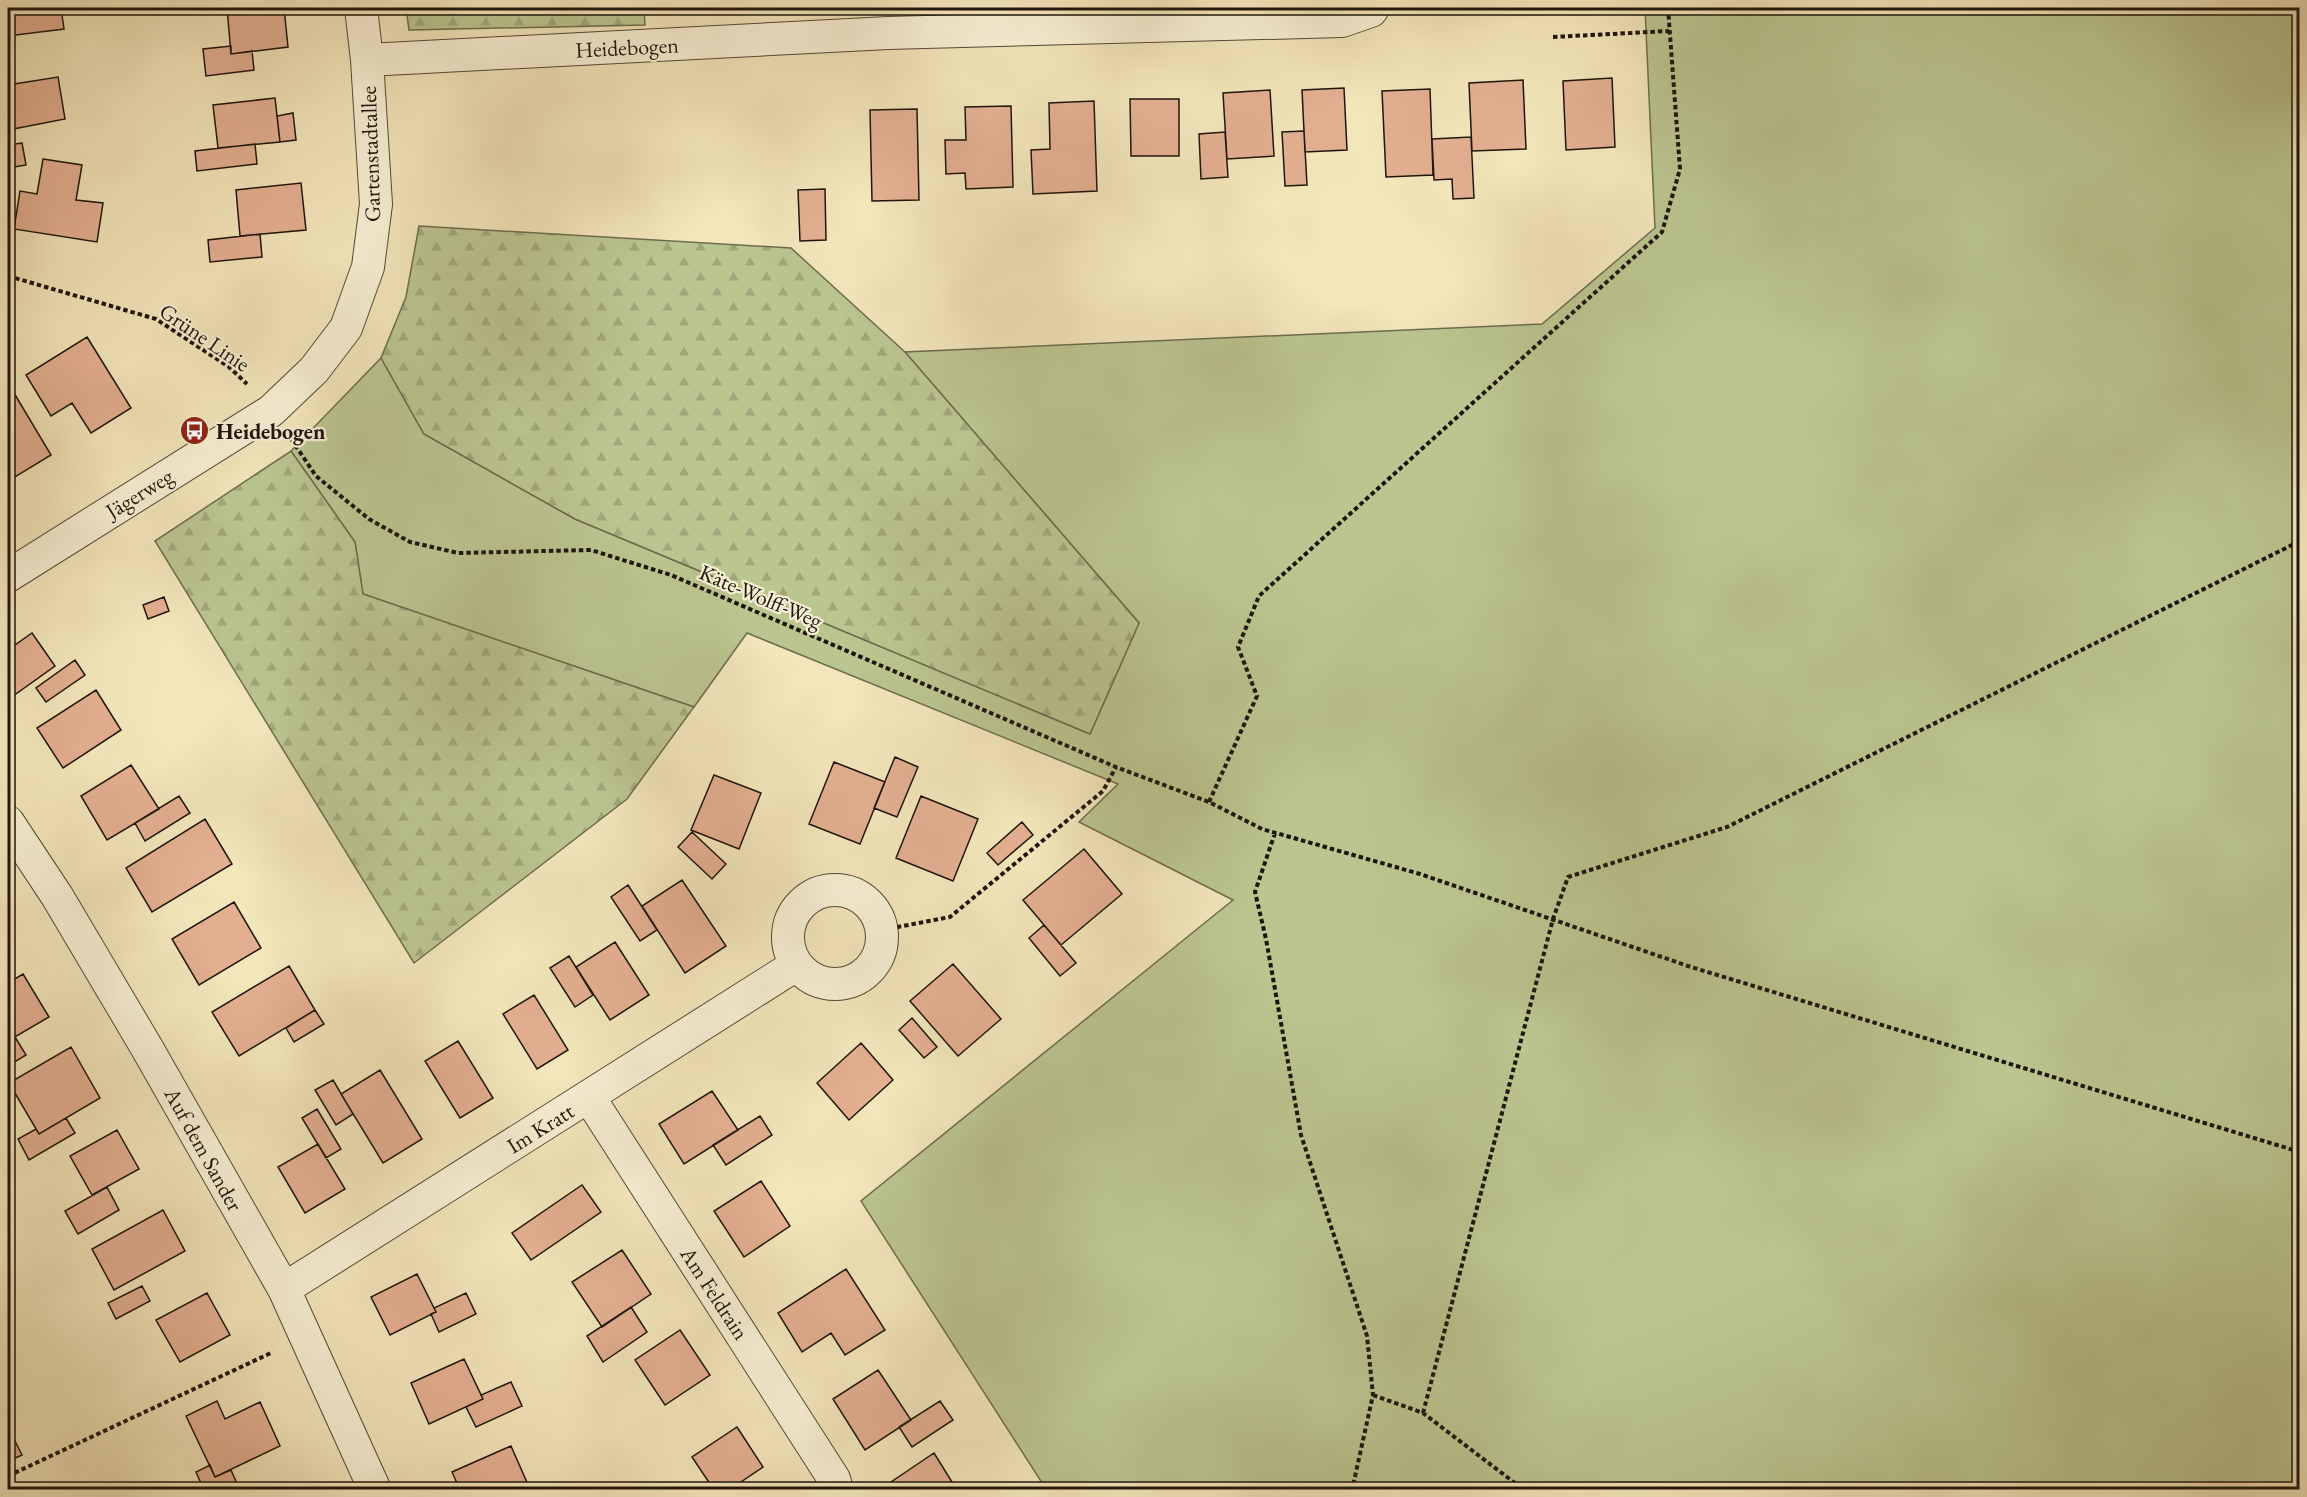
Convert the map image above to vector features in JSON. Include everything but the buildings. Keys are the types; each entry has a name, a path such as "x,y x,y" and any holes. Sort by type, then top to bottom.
{"street":[{"name":"Gartenstadtallee","path":"271,411 315,370 346,328 368,267 376,204 367,60 361,8"},
{"name":"Heidebogen","path":"367,60 887,20 1342,21 1371,11 1373,8"},
{"name":"Jägerweg","path":"8,576 271,411"},
{"name":"Auf dem Sander","path":"8,822 57,896 141,1038 284,1289 375,1490"},
{"path":"827,890 853,892 873,908 882,930 877,960 865,975 845,984 819,982 796,965 787,944 788,926 800,904 827,890"},
{"name":"Im Kratt","path":"284,1289 796,965"},
{"name":"Am Feldrain","path":"589,1097 834,1479 837,1490"}],"path":[{"path":"1209,802 1257,696 1238,647 1259,596 1662,232 1680,169 1668,8"},
{"path":"1553,37 1669,31"},
{"name":"Grüne Linie","path":"8,276 156,319 229,367 271,411"},
{"name":"Käte-Wolff-Weg","path":"271,411 316,476 369,519 410,542 458,553 591,550 671,575 1116,767 1209,802 1262,829 1420,874 1691,967 2300,1152"},
{"path":"1423,1413 1553,919 1568,877 1727,827 2300,541"},
{"path":"882,930 950,917 1103,791 1116,767"},
{"path":"1275,833 1255,892 1266,939 1301,1135 1367,1336 1373,1395 1352,1490"},
{"path":"8,1476 307,1336"},
{"path":"1373,1395 1423,1413 1524,1490"}],"green space":[{"path":"406,8 644,8 645,25 409,30"},
{"path":"1645,8 2299,8 2299,1489 1046,1489 861,1201 1233,900 1079,822 1118,784 747,633 694,707 363,594 355,542 291,451 381,358 424,434 575,519 1090,734 1139,623 905,352 1542,324 1655,228"},
{"path":"419,226 791,248 905,352 1139,623 1090,734 575,519 424,434 381,358 406,297"},
{"path":"291,451 355,542 363,594 694,707 627,799 414,963 155,541"}],"place":[{"name":"Heidebogen","path":"195,431"}]}
